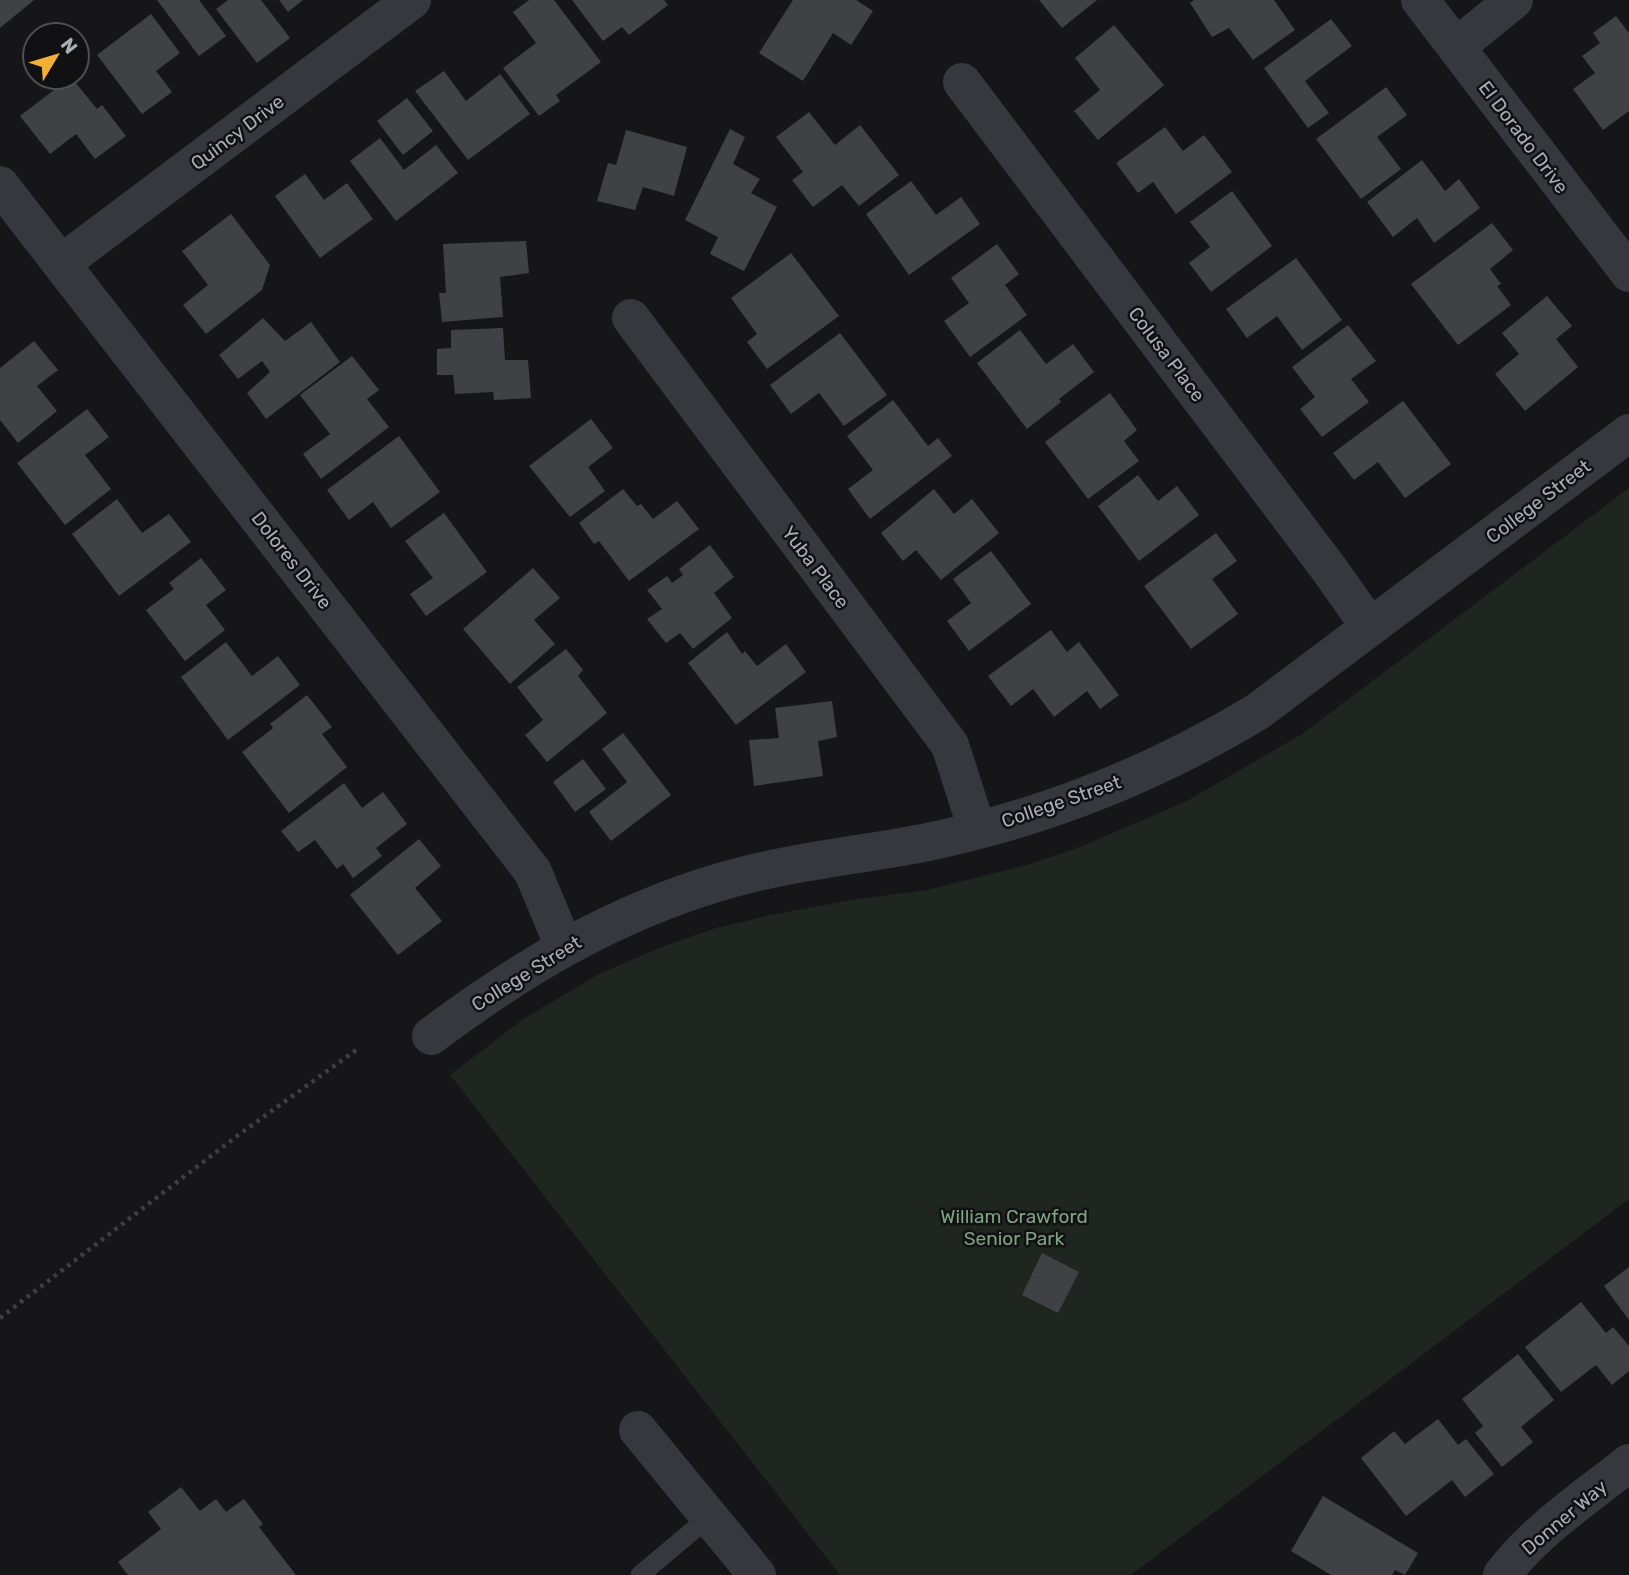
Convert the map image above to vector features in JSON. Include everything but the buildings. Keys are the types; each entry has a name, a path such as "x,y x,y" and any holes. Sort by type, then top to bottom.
{"street":[{"name":"Quincy Drive","path":"62,263 412,0"},
{"name":"El Dorado Drive","path":"1420,0 1629,273"},
{"path":"1456,47 1514,0"},
{"name":"Colusa Place","path":"962,82 1370,627"},
{"name":"Dolores Drive","path":"0,185 533,872 564,947"},
{"name":"Yuba Place","path":"631,318 950,745 977,828"},
{"name":"College Street","path":"431,1036 481,999 564,947 667,900 720,882 790,865 924,842 1035,814 1090,794 1206,742 1256,712 1629,433"},
{"path":"638,1430 757,1575"},
{"name":"Donner Way","path":"1502,1575 1516,1557 1548,1527 1629,1463"}],"lane":[{"path":"640,1575 709,1517"}],"path":[{"path":"0,1318 237,1136 359,1048"}],"green space":[{"name":"William Crawford Senior Park","path":"1629,488 1629,1199 1131,1575 840,1575 450,1075 522,1020 599,974 659,948 713,929 770,915 857,899 927,890 1027,865 1080,847 1185,802 1302,734"}]}
